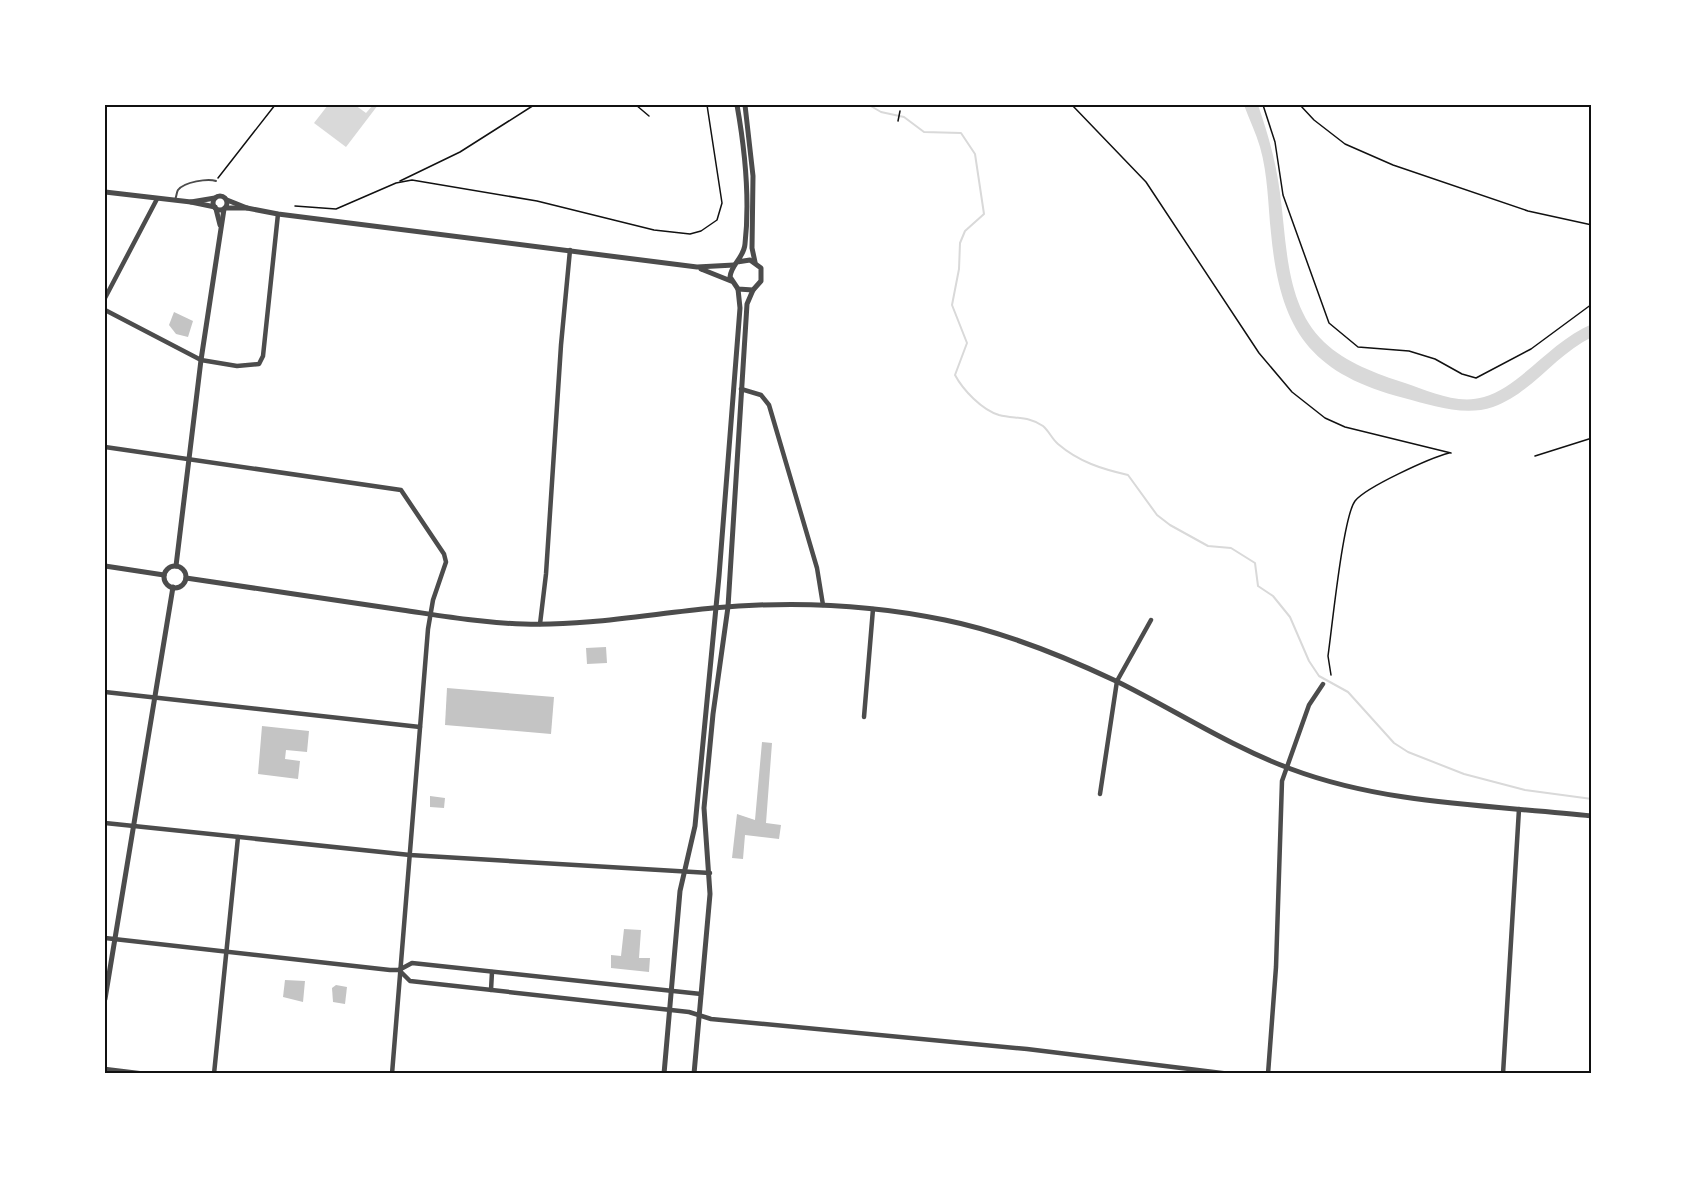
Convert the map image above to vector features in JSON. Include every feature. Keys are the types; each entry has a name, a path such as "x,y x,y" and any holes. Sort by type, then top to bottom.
{"street":[{"path":"731,281 736,263 745,245 746,203 737,105"},
{"path":"694,1074 710,873 704,816 713,714 728,607 747,304 762,277 752,248 753,176 745,105"},
{"path":"105,192 191,202 216,208 247,208"},
{"path":"191,202 222,196 247,208 278,214 570,249 697,267 736,263 746,259 755,262"},
{"path":"215,198 220,225"},
{"path":"105,298 157,199"},
{"path":"176,566 201,360 220,225 227,200"},
{"path":"105,310 201,360 237,366 259,364 263,356 278,214"},
{"path":"540,624 546,574 561,345 570,249"},
{"path":"664,1074 683,871 696,816 716,608 740,308 738,289 731,281 697,267"},
{"path":"738,289 753,290"},
{"path":"741,389 762,395 770,405 817,568 823,605"},
{"path":"105,447 400,490 444,554 446,562 430,615 392,1074"},
{"path":"105,566 165,575"},
{"path":"176,566 167,569 165,575 167,584 173,587 180,586 186,578"},
{"path":"176,566 184,572 186,578"},
{"path":"186,578 480,621 540,624 728,607 823,605 873,609 947,620 998,633 1056,654 1117,681 1228,742 1287,768 1340,784 1406,797 1592,816"},
{"path":"105,999 173,587"},
{"path":"864,717 873,609"},
{"path":"1100,794 1117,681 1151,620"},
{"path":"1268,1074 1276,967 1282,781 1309,705 1323,684"},
{"path":"105,693 420,727"},
{"path":"1503,1074 1519,808"},
{"path":"696,816 704,816"},
{"path":"105,823 410,855 710,873"},
{"path":"214,1074 238,837"},
{"path":"105,938 399,970 412,963 701,994"},
{"path":"399,970 410,981 670,1010 699,1014 711,1019 1028,1049 1230,1074"},
{"path":"491,990 492,972"},
{"path":"105,1069 146,1074"}],"lane":[{"path":"175,201 177,191 182,187 207,179 216,182"}],"path":[{"path":"216,182 275,105"},
{"path":"295,206 336,209 460,152 534,105"},
{"path":"636,105 649,116"},
{"path":"396,183 423,182 537,201 654,230 690,234 701,231 717,220 722,203 707,105"},
{"path":"1072,105 1146,182 1259,353 1293,392 1325,418 1346,428 1451,453 1364,491 1353,503 1347,527 1328,656 1331,675"},
{"path":"1263,105 1275,142 1283,195 1329,323 1358,347 1408,351 1435,359 1461,374 1476,378 1531,349 1592,304"},
{"path":"1300,105 1314,120 1345,144 1393,165 1528,211 1592,225"},
{"path":"898,121 900,111"},
{"path":"1535,456 1592,438"}],"shaded area":[{"path":"328,105 355,105 366,113 373,105 378,105 346,147 314,123"},
{"path":"1244,105 1258,105 1268,137 1278,182 1290,272 1302,310 1311,327 1324,342 1342,356 1373,372 1433,393 1453,398 1474,399 1497,392 1510,384 1563,341 1592,324 1592,337 1566,354 1520,393 1507,401 1482,410 1448,409 1425,404 1371,388 1344,375 1322,360 1305,342 1292,320 1282,295 1275,266 1263,158"}],"building":[{"path":"174,312 193,321 188,337 176,334 169,325"},
{"path":"606,647 607,663 587,664 586,648"},
{"path":"447,688 554,697 551,734 445,725"},
{"path":"262,726 309,731 307,752 286,750 285,759 300,761 298,779 258,774"},
{"path":"762,742 772,743 766,823 781,825 779,839 745,835 743,859 732,858 737,814 755,820"},
{"path":"430,796 445,798 444,808 430,807"},
{"path":"624,929 641,930 639,958 650,958 649,972 611,968 611,955 621,956"},
{"path":"285,980 305,981 303,1002 283,997"},
{"path":"336,985 347,987 345,1004 333,1002 332,988"}],"waterway":[{"path":"869,105 881,112 904,117 924,132 961,133 975,154 984,214 965,231 960,243 959,269 952,305 967,343 955,375 974,399 986,409 999,415 1038,423 1058,444 1074,456 1128,475 1157,515 1170,525 1208,546 1231,548 1255,563 1258,586 1273,596 1290,617 1309,661 1319,676 1348,692 1394,743 1408,752 1464,774 1525,790 1592,799"}]}
